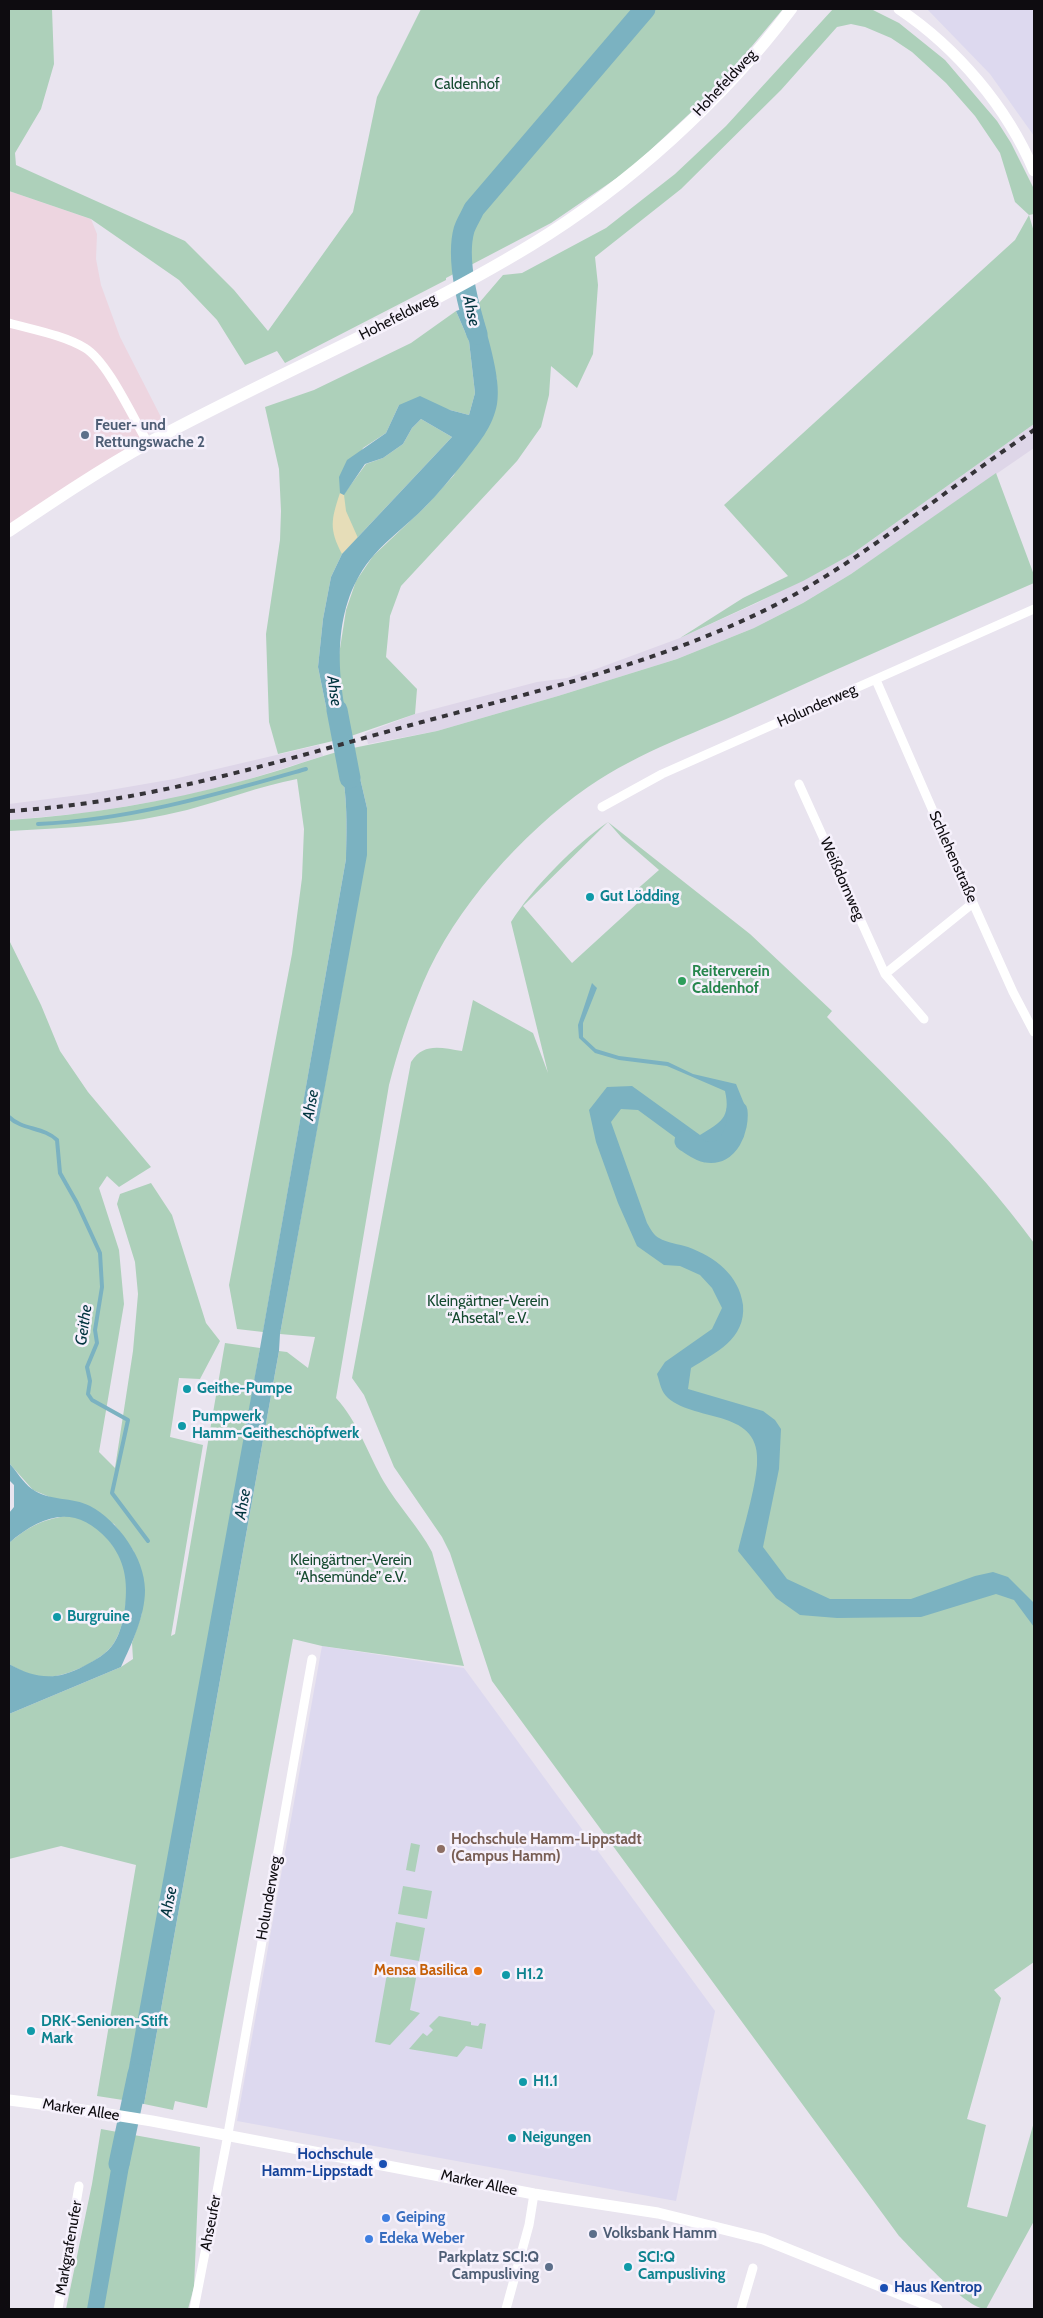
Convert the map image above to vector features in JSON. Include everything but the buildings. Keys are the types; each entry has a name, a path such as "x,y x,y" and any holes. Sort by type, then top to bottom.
{"main road":[{"name":"Hohefeldweg","path":"9,531 74,487 148,443 439,296 533,244 573,217 658,150 698,113 748,61 791,9"}],"street":[{"path":"900,9 942,43 975,77 1011,127 1034,171"},
{"path":"9,323 71,341 87,349 100,360 148,443"},
{"name":"Holunderweg","path":"602,807 662,774 1034,608"},
{"name":"Schlehenstraße","path":"876,680 973,903 1034,1032"},
{"name":"Weißdornweg","path":"800,784 885,974 924,1019"},
{"path":"885,974 973,903"},
{"name":"Holunderweg","path":"227,2136 312,1659"},
{"name":"Marker Allee","path":"9,2100 107,2114 534,2194 658,2213 762,2239 937,2309"},
{"name":"Ahseufer","path":"194,2309 227,2136"},
{"name":"Markgrafenufer","path":"58,2309 79,2186"},
{"path":"506,2309 529,2225 534,2194"},
{"path":"741,2309 753,2268"}],"shaded area":[{"path":"927,9 1034,9 1034,136 990,74"},
{"path":"9,191 91,219 97,234 96,259 101,285 120,337 164,423 9,527"},
{"path":"1034,424 1034,448 851,574 803,603 754,628 677,659 558,696 437,731 368,744 365,733 415,714 537,682 567,678 596,669 680,638 757,603 852,554"},
{"path":"319,745 323,756 243,781 176,798 86,813 9,820 9,804 87,794 174,779"},
{"name":"Hochschule Hamm-Lippstadt (Campus Hamm)","path":"322,1646 464,1668 715,2011 676,2201 237,2121"}],"green space":[{"name":"Caldenhof","path":"9,9 52,9 54,64 41,109 15,153 16,165 185,241 234,290 268,331 353,212 377,97 421,9 783,9 716,89 630,169 551,223 446,278 446,280 285,363 277,351 245,365 217,320 179,280 91,219 9,191"},
{"path":"833,9 871,9 899,23 945,60 997,121 1011,143 1034,189 1034,214 1029,215 1015,202 1000,153 975,116 946,83 912,52 891,38 865,27 851,24 837,27 781,90 681,189 595,257 598,285 593,354 577,388 551,366 549,395 541,427 517,461 401,586 390,616 386,657 417,689 415,714 351,736 343,705 339,678 339,655 346,610 356,581 373,556 425,507 454,475 497,381 479,303 503,275 522,273 606,228 675,174 726,126"},
{"path":"1029,215 1034,232 1034,424 852,554 803,581 680,638 743,598 788,576 724,505 1015,240"},
{"path":"456,311 469,341 475,393 469,415 450,410 399,405 386,433 363,448 344,494 366,464 383,458 403,444 412,428 421,419 452,437 342,554 331,577 323,619 318,667 333,741 278,754 269,722 266,634 280,540 281,511 279,469 265,407 314,390 411,343"},
{"name":"Kleingärtner-Verein “Ahsemünde” e.V.","path":"996,473 1034,575 1034,583 671,742 608,774 588,787 538,827 492,874 453,927 437,955 413,1008 389,1085 336,1398 351,1417 384,1482 432,1552 464,1666 322,1646 293,1639 207,2108 175,2101 173,2110 144,2104 279,1351 287,1352 308,1368 315,1337 280,1334 347,962 367,808 353,748 437,731 558,696 677,659 754,628 803,603 851,574"},
{"path":"337,752 345,792 346,859 263,1332 237,1329 229,1285 292,954 302,878 304,829 297,779 187,810 143,819 76,827 9,831 9,820 97,811 184,795 254,778"},
{"name":"Kleingärtner-Verein “Ahsetal” e.V.","path":"608,822 750,934 832,1011 827,1017 961,1155 1034,1243 1034,1962 994,1990 1001,1998 967,2119 986,2125 967,2207 1007,2217 1034,2122 1034,2221 986,2309 977,2307 954,2290 899,2236 492,1681 450,1553 442,1537 394,1467 364,1395 352,1378 411,1062 422,1051 427,1049 440,1048 462,1051 473,1000 533,1033 548,1073 511,922 530,895 542,881","holes":["608,822 622,838 659,870 634,892 641,900 572,963 523,906"]},
{"path":"9,940 41,1005 60,1051 88,1092 151,1167 119,1187 107,1176 99,1188 119,1250 124,1304 99,1452 115,1468 133,1351 138,1294 135,1262 117,1204 120,1194 151,1183 172,1215 206,1323 220,1341 200,1379 179,1378 170,1437 203,1445 171,1636 175,1634 225,1343 260,1348 185,1786 123,2100 97,2096 136,1865 61,1846 9,1859 9,1714 121,1667 133,1659 132,1643 142,1613 140,1568 133,1550 114,1524 33,1490 9,1463"},
{"path":"66,1516 81,1518 98,1528 115,1548 125,1569 127,1586 126,1607 118,1636 109,1650 81,1668 59,1675 40,1677 24,1672 9,1664 9,1543 35,1525"},
{"path":"411,1843 420,1845 415,1872 406,1870"},
{"path":"403,1886 432,1891 427,1919 398,1914"},
{"path":"396,1922 425,1928 419,1961 390,1956"},
{"path":"388,1968 393,1969 393,1973 402,1975 403,1971 417,1973 410,2010 420,2013 390,2045 375,2042"},
{"path":"439,2016 471,2022 471,2025 486,2024 482,2049 466,2046 457,2057 409,2049 423,2033 427,2036 433,2030 429,2026"},
{"path":"101,2129 200,2147 194,2287 188,2309 66,2309 92,2184"}],"sand":[{"path":"340,493 344,495 346,511 358,538 342,554 333,531 333,518"}],"water":[{"path":"479,303 495,367 498,393 495,412 484,435 449,480 424,508 374,555 360,575 350,596 343,619 340,642 342,690 351,736 333,741 318,667 323,619 331,577 342,554 452,437 421,419 412,428 403,444 383,458 365,464 344,495 340,493 339,477 347,460 386,433 399,405 420,396 450,410 469,415 475,393 469,341 456,311"},
{"path":"353,748 367,808 367,855 144,2104 123,2100 260,1348 346,859 345,792 337,752"},
{"path":"592,983 597,988 583,1023 583,1037 596,1049 619,1056 668,1062 693,1074 736,1084 745,1106 736,1136 709,1155 687,1146 638,1110 621,1109 611,1122 647,1223 654,1234 666,1241 698,1251 716,1262 731,1276 741,1294 743,1317 740,1327 727,1344 691,1368 688,1389 763,1411 775,1420 781,1429 779,1469 763,1547 787,1579 830,1599 911,1599 975,1576 993,1572 1008,1577 1034,1603 1034,1627 1014,1600 996,1594 921,1617 837,1618 800,1615 776,1598 738,1551 756,1475 756,1447 749,1434 739,1425 680,1406 668,1398 662,1390 657,1374 665,1362 712,1329 722,1308 712,1288 700,1275 680,1266 664,1265 637,1246 618,1203 596,1142 589,1110 607,1087 632,1086 700,1135 723,1118 727,1107 725,1091 667,1066 619,1060 595,1053 579,1038 578,1025"},
{"path":"9,1463 25,1483 38,1493 83,1503 110,1521 120,1531 135,1553 144,1578 145,1590 143,1610 121,1667 9,1714 9,1664 28,1673 55,1676 74,1671 104,1654 114,1643 121,1626 124,1616 126,1588 122,1563 114,1548 96,1528 83,1521 71,1517 58,1517 46,1520 21,1533 9,1543 9,1513 14,1507 14,1485 9,1480"},
{"path":"117,2134 134,2138 104,2309 87,2309"}],"waterway":[{"name":"Ahse","path":"477,334 464,282 461,254 464,230 474,209 645,9"},
{"name":"Ahse","path":"337,710 350,778"},
{"path":"38,824 72,822 140,811 207,796 306,769"},
{"path":"685,1141 703,1151 714,1152 721,1150 731,1140 734,1133 737,1111"},
{"name":"Geithe","path":"9,1117 20,1124 46,1133 57,1140 60,1173 77,1203 100,1253 102,1287 95,1330 97,1343 87,1367 90,1381 88,1394 92,1400 128,1420 112,1493 148,1541"},
{"name":"Ahse","path":"119,2164 138,2074"}],"railway":[{"path":"9,811 114,799 217,777 605,672 694,641 738,623 781,602 847,563 1034,430"}],"place":[{"name":"Feuer- und Rettungswache 2","path":"85,435"},
{"name":"Gut Lödding","path":"590,897"},
{"name":"Reiterverein Caldenhof","path":"682,981"},
{"name":"Geithe-Pumpe","path":"187,1389"},
{"name":"Pumpwerk Hamm-Geitheschöpfwerk","path":"182,1426"},
{"name":"Burgruine","path":"57,1617"},
{"name":"Hochschule Hamm-Lippstadt (Campus Hamm)","path":"441,1849"},
{"name":"Mensa Basilica","path":"478,1971"},
{"name":"H1.2","path":"506,1975"},
{"name":"DRK-Senioren-Stift Mark","path":"31,2031"},
{"name":"H1.1","path":"523,2082"},
{"name":"Neigungen","path":"512,2138"},
{"name":"Hochschule Hamm-Lippstadt","path":"383,2164"},
{"name":"Geiping","path":"386,2218"},
{"name":"Volksbank Hamm","path":"593,2234"},
{"name":"Edeka Weber","path":"369,2239"},
{"name":"Parkplatz SCI:Q Campusliving","path":"549,2267"},
{"name":"SCI:Q Campusliving","path":"628,2267"},
{"name":"Haus Kentrop","path":"884,2288"}]}
